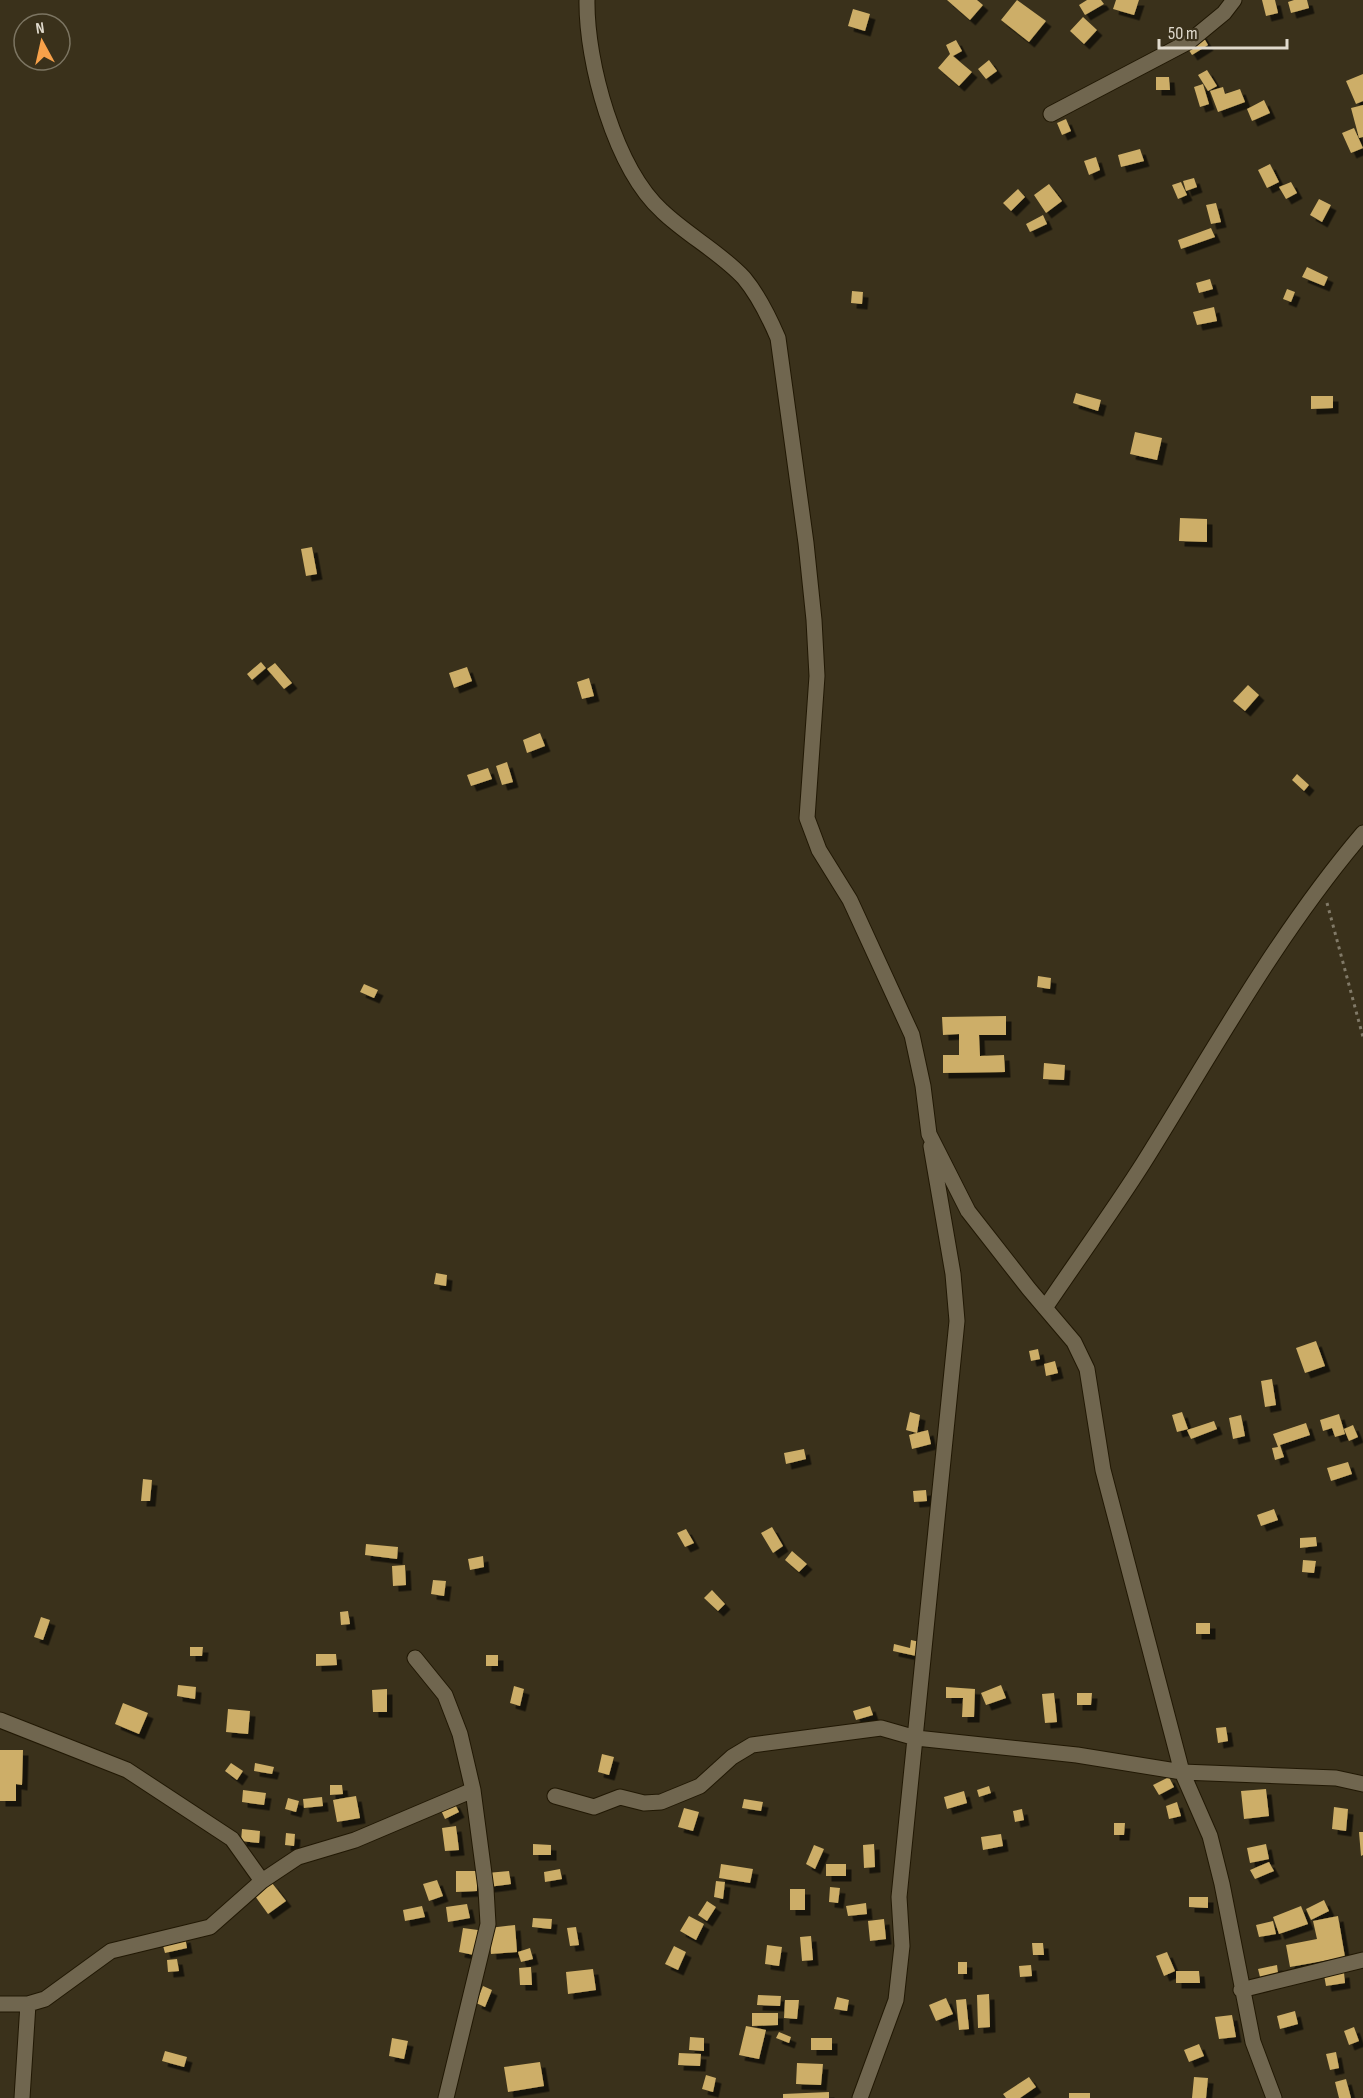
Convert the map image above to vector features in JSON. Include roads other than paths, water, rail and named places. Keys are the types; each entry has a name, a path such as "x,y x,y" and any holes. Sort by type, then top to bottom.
{"street":[{"path":"587,0 592,70 607,114 634,176 660,210 743,278 767,313 778,338 806,543 818,676 807,818 819,850 850,900 912,1035 923,1086 953,1274 957,1321 899,1897 902,1946 896,2000 860,2098"},
{"path":"1052,114 1190,41 1224,13 1234,0"},
{"path":"1045,1308 1143,1163 1263,966 1322,884 1363,833"},
{"path":"929,1134 969,1211 1074,1342 1087,1369 1103,1470 1182,1772 1209,1836 1222,1884 1253,2042 1274,2098"},
{"path":"415,1659 445,1695 460,1734 473,1790 488,1924 446,2098"},
{"path":"0,1720 127,1770 232,1839 262,1881"},
{"path":"555,1796 594,1806 620,1797 644,1803 661,1802 700,1786 732,1756 752,1745 881,1728 916,1738 1077,1755 1182,1772 1336,1778 1363,1784"},
{"path":"0,2004 28,2004 45,1999 111,1951 210,1927 262,1881 298,1857 355,1840 473,1790"},
{"path":"1241,1990 1363,1960"},
{"path":"22,2098 28,2004"}]}
